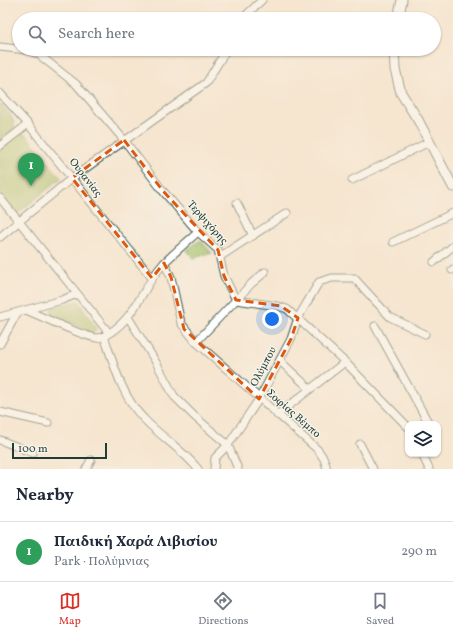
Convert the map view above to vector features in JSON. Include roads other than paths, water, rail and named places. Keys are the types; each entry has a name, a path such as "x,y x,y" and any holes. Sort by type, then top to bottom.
{"street":[{"path":"249,12 262,0"},
{"path":"399,12 402,0"},
{"name":"Τερψιχόρης","path":"1,48 12,49"},
{"name":"Τερψιχόρης","path":"38,56 76,84 124,140 163,191 198,232 214,245 221,256 222,270 236,300"},
{"path":"0,237 72,178 124,140 162,116 206,83 223,56"},
{"path":"395,56 397,81 401,93 418,120 453,187"},
{"name":"Ουρανίας","path":"0,93 28,124 152,278"},
{"path":"0,146 28,124"},
{"path":"352,180 430,142"},
{"path":"0,198 107,334 120,382 133,405 155,430 175,444 198,469"},
{"path":"236,203 253,236"},
{"path":"221,256 287,213"},
{"path":"393,242 453,213"},
{"path":"26,310 97,338 107,334 118,327 128,317 152,278 164,263 198,232"},
{"path":"434,262 453,246"},
{"name":"Σοφίας Βέμπο","path":"164,263 172,277 181,323 196,342 318,450 328,469"},
{"path":"196,342 265,272"},
{"name":"Ολύμπου","path":"214,469 215,458 228,445 259,399 291,340 298,318 318,282 324,279 351,277 356,279 393,320 425,334"},
{"path":"0,317 77,294"},
{"path":"236,300 281,306 298,318 345,362 405,425"},
{"path":"0,344 17,313"},
{"path":"128,317 157,364 174,396 195,417 228,445 235,468"},
{"path":"375,326 427,421"},
{"path":"280,360 309,388"},
{"path":"277,415 309,388 345,362"},
{"path":"0,412 48,423"},
{"path":"0,440 33,453"},
{"path":"360,444 373,469"},
{"path":"423,457 429,469"},
{"path":"86,469 91,460"}],"place":[{"name":"Παιδική Χαρά Λιβισίου","path":"31,186"}]}
